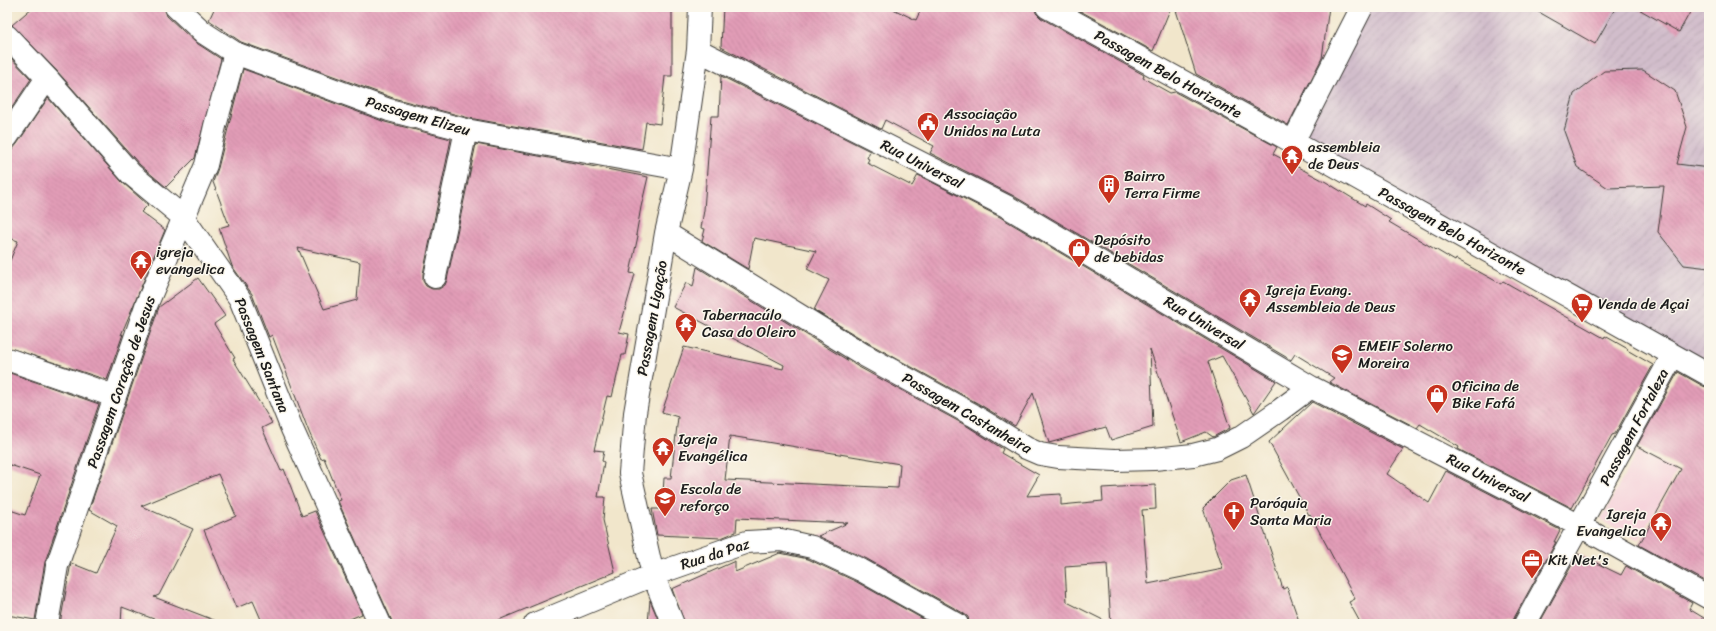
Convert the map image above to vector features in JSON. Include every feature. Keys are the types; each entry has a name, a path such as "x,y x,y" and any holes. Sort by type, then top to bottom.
{"street":[{"name":"Passagem Elizeu","path":"176,7 204,33 235,53 389,110 466,130 681,169"},
{"name":"Passagem Ligação","path":"673,624 653,575 630,473 635,413 666,233 681,169 698,50 700,7"},
{"name":"Passagem Belo Horizonte","path":"1047,7 1293,142 1709,375"},
{"path":"1293,142 1362,7"},
{"name":"Passagem Santana","path":"7,36 48,78 131,174 183,217 240,299 292,429 380,624"},
{"name":"Rua Universal","path":"698,50 1006,206 1311,386 1580,526 1709,598"},
{"name":"Passagem Coração de Jesus","path":"47,624 57,566 146,306 206,165 235,53"},
{"path":"7,137 48,78"},
{"path":"435,277 466,130"},
{"name":"Passagem Castanheira","path":"666,233 864,354 973,415 1026,448 1040,454 1058,457 1115,460 1154,459 1193,455 1217,449 1241,437 1311,386"},
{"name":"Passagem Fortaleza","path":"1525,624 1673,355"},
{"path":"7,359 114,396"},
{"name":"Rua da Paz","path":"535,624 653,575 748,542 781,540 812,547 861,570 957,624"}],"shaded area":[{"path":"1367,7 1709,7 1709,363 1294,143"},
{"path":"1637,451 1676,472 1639,540 1601,520"}],"building":[{"path":"33,7 164,7 167,16 195,42 221,59 195,158 166,187 140,165 56,70 12,25"},
{"path":"215,7 672,7 672,76 665,76 660,124 646,122 642,149 469,118 393,98 241,42 209,20"},
{"path":"723,7 889,7 916,20 922,7 1035,7 1036,13 1041,18 1144,75 1143,78 1170,93 1175,92 1277,147 1273,154 1326,182 1365,206 1366,204 1391,220 1389,222 1455,261 1456,259 1501,284 1503,281 1604,338 1605,336 1653,365 1572,508 1458,449 1459,447 1420,424 1417,428 1329,382 1334,378 1295,354 1291,360 1012,195 930,153 934,146 885,120 881,129 721,47"},
{"path":"1073,7 1171,7 1153,51"},
{"path":"1175,7 1329,7 1322,58 1288,125 1196,74"},
{"path":"1530,7 1616,7 1595,44"},
{"path":"1635,7 1693,7 1679,32"},
{"path":"7,54 31,79 7,115"},
{"path":"243,69 385,122 451,139 423,274 423,281 426,286 432,289 439,289 445,285 447,280 476,144 648,177 641,207 636,235 638,236 630,273 635,274 619,332 629,334 625,355 622,355 612,397 607,396 594,450 604,451 602,461 604,462 598,497 605,497 603,520 615,572 489,624 392,624 338,501 341,500 324,458 321,459 309,432 272,335 269,337 252,294 232,266 219,228 229,225 213,182 218,168","holes":["298,248 360,262 357,300 324,309"]},
{"path":"1643,70 1675,91 1687,127 1677,164 1709,168 1709,268 1684,265 1658,232 1664,186 1608,188 1577,167 1564,131 1574,94 1604,71"},
{"path":"721,76 870,151 867,158 869,159 867,163 912,186 918,175 1000,217 1276,381 1254,413 1222,356 1208,362 1230,428 1213,437 1206,432 1181,442 1150,349 1153,427 1111,440 1106,427 1049,443 1033,393 1015,426 979,404 870,344 814,310 829,280 807,269 816,251 754,238 748,269 702,241 705,229 701,228 704,210 711,116 719,116"},
{"path":"48,98 122,182 148,205 141,212 165,230 121,335 123,334 107,380 7,347 7,268 18,241 7,237 7,156 17,144"},
{"path":"697,267 857,366 967,426 1003,449 1001,453 1039,475 1027,496 1061,494 1061,505 1103,501 1102,488 1155,485 1156,509 1142,510 1148,584 1223,569 1203,508 1231,480 1246,475 1283,589 1287,587 1300,624 1111,624 973,624 969,622 968,617 963,613 867,559 818,536 848,523 737,518 736,532 721,538 657,535 652,509 662,509 664,478 671,478 678,417 662,412 684,347 783,369 784,365 673,307 686,283 693,287","holes":["730,436 900,464 898,488 725,480","1107,564 1111,624 1067,602 1065,567"]},
{"path":"198,278 225,316 214,324 235,358 233,359 272,423 262,428 281,471 284,469 302,516 315,511 362,614 338,624 263,624 253,601 236,608 204,530 236,516 218,474 141,506 193,529 159,595 154,597 219,622 218,624 167,624 122,607 121,624 60,624 71,563 96,573 117,526 89,510 159,307"},
{"path":"7,372 99,404 45,562 35,620 7,615 7,509 25,515 40,475 7,464"},
{"path":"1678,372 1709,388 1709,574 1705,581 1639,545 1681,469 1637,446"},
{"path":"1312,402 1403,449 1387,474 1429,503 1446,471 1560,530 1554,542 1556,542 1514,618 1513,624 1361,624 1349,602 1355,599 1310,514 1309,515 1269,442"},
{"path":"780,553 808,559 855,581 932,624 685,624 672,589 735,561 735,572"},
{"path":"1578,554 1621,575 1626,566 1692,603 1689,609 1709,621 1709,624 1539,624"},
{"path":"650,600 660,624 648,624"}],"place":[{"name":"Associação Unidos na Luta","path":"928,142"},
{"name":"assembleia de Deus","path":"1292,176"},
{"name":"Bairro Terra Firme","path":"1109,204"},
{"name":"Depósito de bebidas","path":"1079,268"},
{"name":"igreja evangelica","path":"141,280"},
{"name":"Igreja Evang. Assembleia de Deus","path":"1250,318"},
{"name":"Venda de Açai","path":"1582,324"},
{"name":"Tabernacúlo Casa do Oleiro","path":"686,344"},
{"name":"EMEIF Solerno Moreira","path":"1342,374"},
{"name":"Oficina de Bike Fafá","path":"1437,414"},
{"name":"Igreja Evangélica","path":"663,468"},
{"name":"Escola de reforço","path":"665,518"},
{"name":"Paróquia Santa Maria","path":"1234,532"},
{"name":"Igreja Evangelica","path":"1661,542"},
{"name":"Kit Net's","path":"1532,580"}]}
